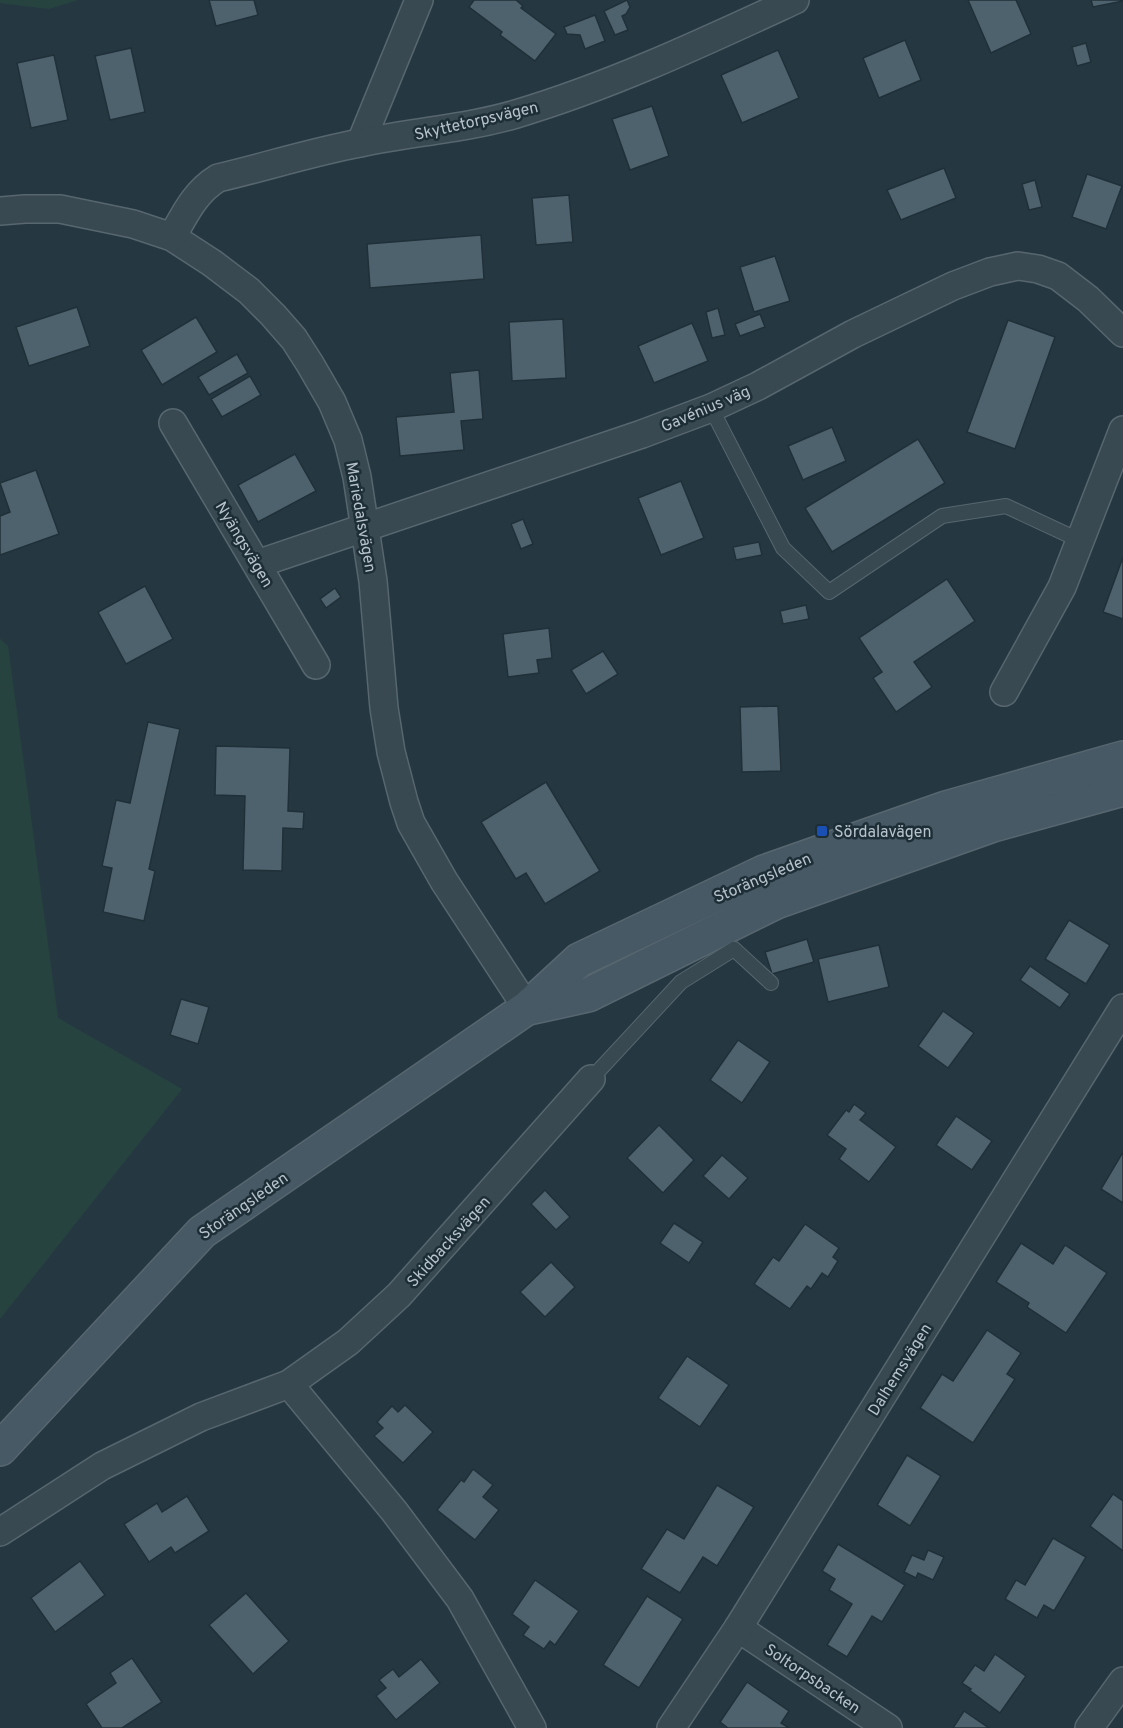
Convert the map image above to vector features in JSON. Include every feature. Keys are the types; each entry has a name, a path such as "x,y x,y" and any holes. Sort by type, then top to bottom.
{"main road":[{"name":"Storängsleden","path":"0,1449 202,1232 527,1008 579,960 764,872 946,808 1123,758"},
{"name":"Storängsleden","path":"527,1008 588,995 776,902 993,825 1123,789"}],"street":[{"path":"361,142 419,0"},
{"name":"Skyttetorpsvägen","path":"172,237 190,204 204,186 218,178 361,142 417,135 513,115 578,94 701,43 795,0"},
{"name":"Mariedalsvägen","path":"0,211 60,209 133,224 172,237 249,291 280,323 310,364 332,402 348,440 357,477 373,581 384,708 391,752 411,823 444,881 527,1008"},
{"name":"Gavénius väg","path":"257,564 642,434 711,408 758,386 853,334 953,286 990,272 1018,266 1038,269 1058,276 1088,299 1123,333"},
{"name":"Nyängsvägen","path":"173,423 316,665"},
{"path":"1004,692 1062,587 1123,430"},
{"name":"Dalhemsvägen","path":"671,1728 738,1628 1123,1008"},
{"name":"Skidbacksvägen","path":"0,1532 102,1466 201,1417 289,1384 348,1342 399,1295 591,1079"},
{"path":"289,1384 394,1511 460,1599 532,1728"},
{"name":"Soltorpsbacken","path":"738,1628 888,1728"},
{"path":"1089,1728 1123,1681"}],"lane":[{"path":"711,408 783,548 829,592 942,516 1006,506 1081,541"},
{"path":"591,1079 681,982 734,949 771,983"}],"green space":[{"path":"0,0 78,0 49,9 0,3"},
{"path":"0,639 8,646 58,1018 182,1089 0,1319"}],"building":[{"path":"209,0 254,0 258,15 216,26"},
{"path":"474,0 516,0 523,6 521,8 556,34 535,61 500,35 502,32 469,7"},
{"path":"627,0 630,7 622,16 628,30 615,35 604,11"},
{"path":"968,0 1016,0 1031,34 991,53"},
{"path":"1091,0 1123,0 1123,1 1093,7"},
{"path":"595,15 605,41 585,49 580,35 567,34 564,27"},
{"path":"905,40 921,80 879,98 863,58"},
{"path":"1086,43 1091,62 1077,66 1072,47"},
{"path":"131,48 145,112 110,120 95,56"},
{"path":"778,50 799,98 742,123 721,75"},
{"path":"54,55 68,120 31,128 17,63"},
{"path":"652,106 669,156 630,170 612,119"},
{"path":"944,168 956,198 901,220 887,190"},
{"path":"1087,174 1122,186 1106,229 1072,217"},
{"path":"1035,180 1042,207 1029,210 1022,184"},
{"path":"569,195 573,242 536,245 532,198"},
{"path":"481,235 484,279 370,288 367,244"},
{"path":"775,256 790,301 754,312 740,267"},
{"path":"77,307 90,346 29,366 16,327"},
{"path":"718,308 725,335 712,338 706,312"},
{"path":"760,314 765,327 740,336 735,324"},
{"path":"196,317 217,352 162,385 141,350"},
{"path":"563,319 566,378 512,381 509,322"},
{"path":"1008,320 1055,337 1015,449 967,432"},
{"path":"692,323 708,361 654,383 638,346"},
{"path":"237,354 248,373 209,395 198,377"},
{"path":"479,370 483,419 461,421 464,450 400,456 396,417 454,412 450,373"},
{"path":"250,376 261,395 222,417 211,399"},
{"path":"832,427 846,461 803,480 788,446"},
{"path":"918,439 945,483 832,552 805,508"},
{"path":"295,454 316,491 258,522 238,485"},
{"path":"36,470 59,534 0,555 0,516 10,512 0,483"},
{"path":"681,481 704,538 661,555 638,498"},
{"path":"523,519 533,544 521,549 511,524"},
{"path":"759,542 762,555 736,560 733,547"},
{"path":"1123,557 1123,619 1103,612"},
{"path":"947,579 975,621 914,662 932,687 896,712 873,678 882,672 859,638"},
{"path":"145,586 173,639 126,664 98,612"},
{"path":"335,588 341,597 326,608 320,599"},
{"path":"806,605 809,619 783,624 780,611"},
{"path":"549,628 552,658 537,660 539,673 508,677 503,634"},
{"path":"603,651 618,674 586,694 571,670"},
{"path":"778,706 781,771 742,772 740,707"},
{"path":"148,722 180,729 149,869 155,871 144,921 103,912 112,868 102,866 116,800 130,803"},
{"path":"216,746 290,748 288,811 304,812 303,829 283,828 282,871 243,870 245,796 215,795"},
{"path":"546,782 600,871 545,904 526,873 516,879 481,822"},
{"path":"1069,920 1110,945 1086,984 1045,959"},
{"path":"807,939 814,962 772,974 765,952"},
{"path":"879,945 889,987 828,1002 818,959"},
{"path":"1030,966 1070,994 1060,1008 1020,980"},
{"path":"181,999 209,1007 198,1044 170,1035"},
{"path":"943,1011 974,1033 948,1068 918,1046"},
{"path":"738,1040 770,1062 742,1103 710,1080"},
{"path":"854,1104 866,1113 860,1120 896,1147 869,1182 839,1159 846,1149 827,1135 846,1110 849,1112"},
{"path":"956,1116 992,1141 972,1170 936,1145"},
{"path":"659,1125 694,1160 663,1193 627,1158"},
{"path":"1123,1152 1123,1203 1101,1189"},
{"path":"722,1155 748,1178 729,1199 703,1176"},
{"path":"545,1190 570,1217 556,1230 531,1204"},
{"path":"674,1223 703,1242 689,1263 660,1243"},
{"path":"805,1224 839,1248 833,1257 838,1261 828,1277 822,1273 811,1289 807,1286 790,1309 754,1284 773,1257 779,1261"},
{"path":"1021,1243 1053,1264 1065,1245 1107,1273 1066,1333 1027,1307 1029,1303 996,1282"},
{"path":"551,1262 575,1287 545,1317 520,1292"},
{"path":"987,1330 1021,1353 1007,1374 1015,1379 973,1443 920,1408 942,1374 953,1381"},
{"path":"687,1356 729,1385 700,1427 658,1398"},
{"path":"405,1405 433,1432 403,1463 374,1436 383,1428 377,1422 392,1406 398,1412"},
{"path":"907,1455 941,1476 910,1526 877,1505"},
{"path":"473,1469 493,1485 483,1497 499,1510 475,1540 437,1510 461,1480 464,1482"},
{"path":"717,1485 754,1507 717,1566 703,1557 680,1593 641,1569 667,1529 684,1539"},
{"path":"1113,1494 1123,1501 1123,1551 1090,1526"},
{"path":"187,1496 209,1531 175,1553 171,1547 149,1562 124,1524 157,1503 162,1512"},
{"path":"1053,1538 1086,1557 1054,1611 1044,1605 1037,1618 1005,1599 1016,1580 1025,1585"},
{"path":"838,1544 905,1585 882,1622 872,1616 847,1657 827,1645 852,1604 829,1590 835,1579 822,1571"},
{"path":"928,1550 944,1557 933,1580 918,1573 916,1578 904,1572 912,1555 924,1560"},
{"path":"80,1561 105,1595 55,1632 31,1598"},
{"path":"535,1580 579,1611 555,1645 550,1641 544,1649 523,1635 529,1627 512,1614"},
{"path":"246,1593 289,1641 253,1674 209,1625"},
{"path":"647,1596 683,1619 639,1688 603,1665"},
{"path":"995,1654 1026,1676 1000,1713 962,1683 975,1665 984,1671"},
{"path":"132,1658 162,1702 122,1728 102,1728 86,1704 116,1683 110,1673"},
{"path":"421,1659 440,1683 396,1720 376,1696 386,1688 379,1680 393,1669 399,1677"},
{"path":"747,1682 789,1711 781,1723 789,1728 728,1728 720,1722"},
{"path":"964,1711 989,1728 953,1728"}],"place":[{"name":"Sördalavägen","path":"822,831"}]}
